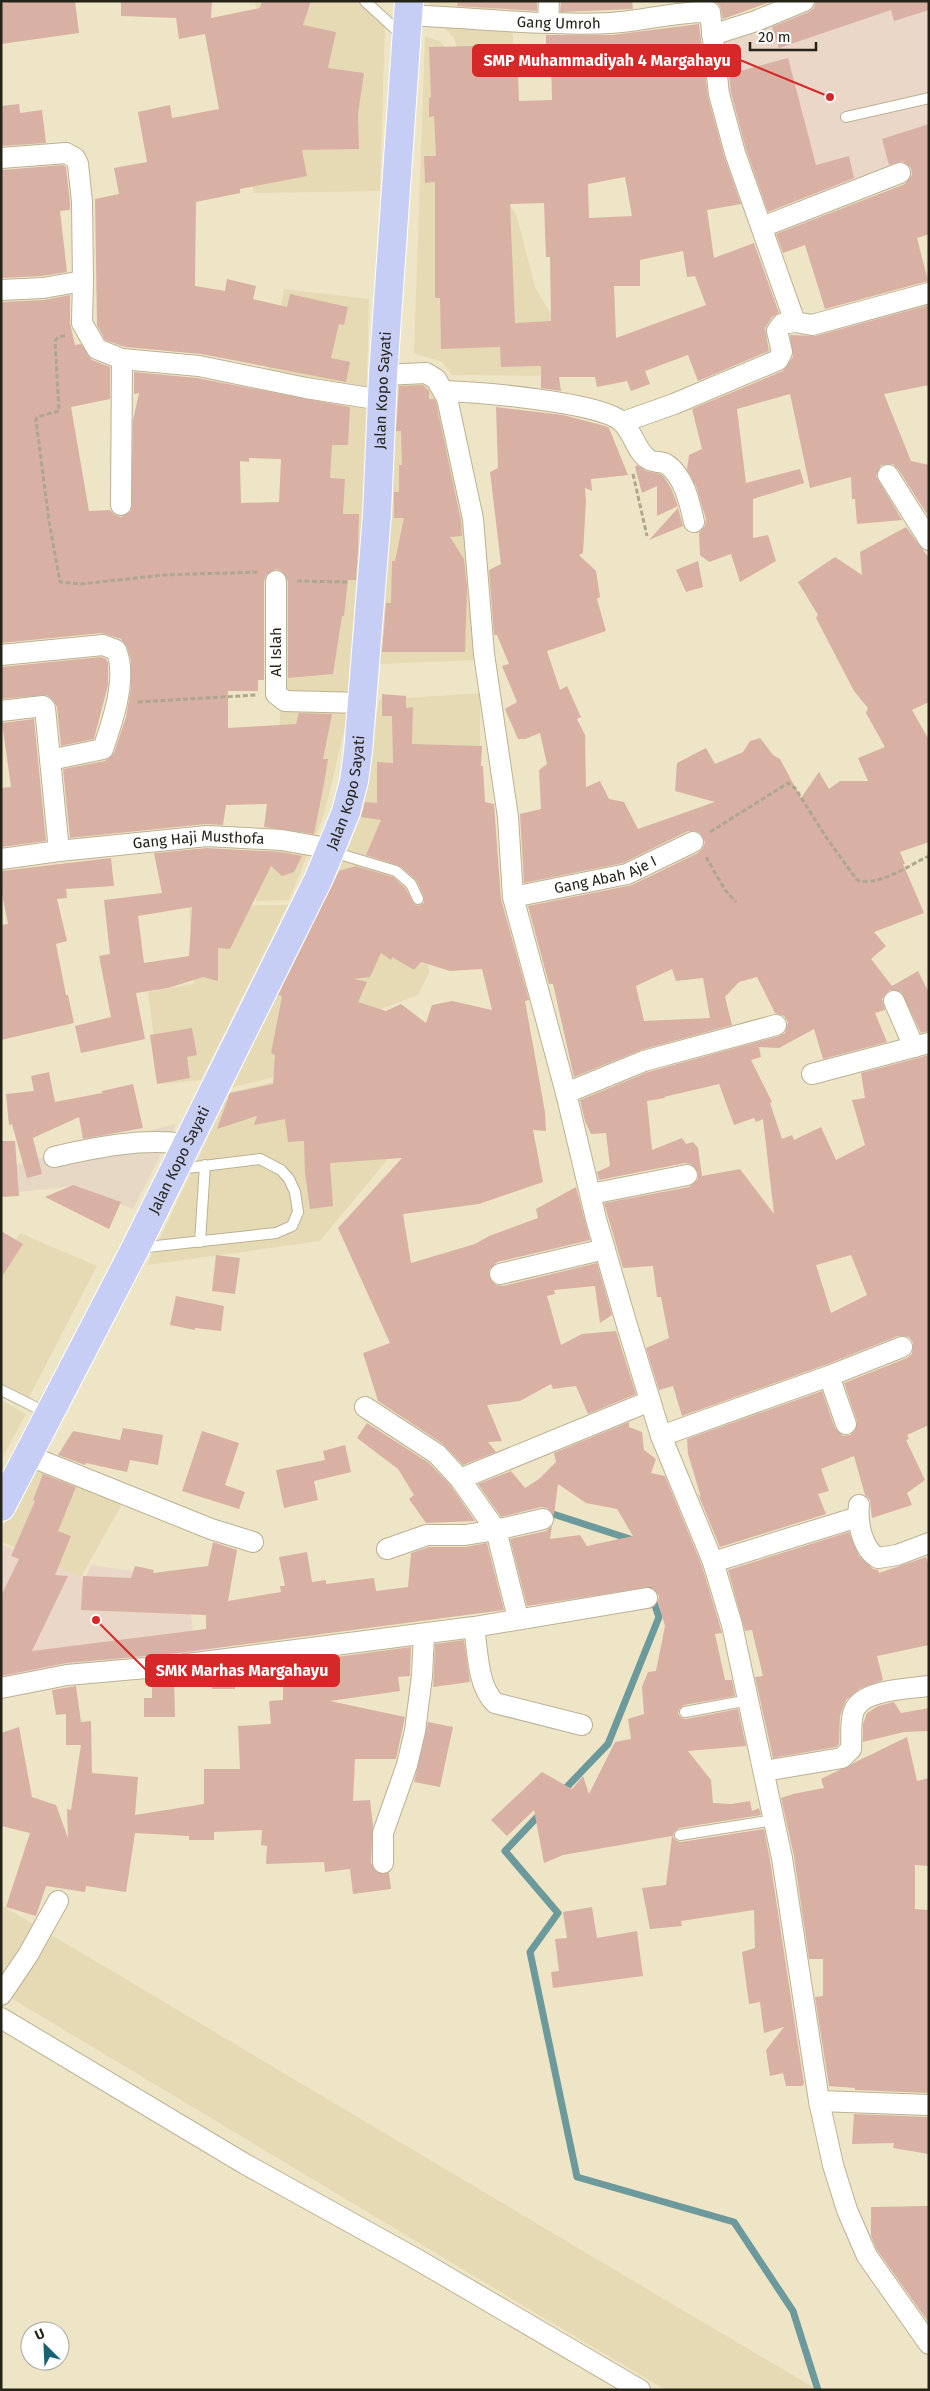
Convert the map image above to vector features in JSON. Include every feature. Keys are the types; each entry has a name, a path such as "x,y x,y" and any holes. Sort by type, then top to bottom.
{"main road":[{"name":"Jalan Kopo Sayati","path":"1,1507 135,1249 332,849 354,781 362,703 376,514 382,387 407,22"}],"street":[{"path":"548,22 549,1"},
{"path":"795,322 735,153 719,94 712,35 756,21 804,1"},
{"name":"Gang Umroh","path":"407,22 612,23 665,15 710,12 712,35"},
{"path":"1,158 66,153 74,158 78,164 82,202 84,281 81,311 82,323 97,348 122,359 199,366 306,388 382,387 426,373 436,379 444,391 473,519 484,654 508,817 513,897 566,1093 605,1249 650,1401 661,1436 713,1562 732,1625 782,1858 819,2101 833,2165 857,2235 878,2274 929,2344"},
{"path":"762,227 900,173"},
{"path":"1,290 43,288 84,281"},
{"path":"623,422 674,404 778,360 782,352 777,330 782,324 795,322 812,325 929,293"},
{"path":"121,505 122,359"},
{"path":"444,391 502,395 606,412 623,422 636,445 648,460 666,464 678,478 689,501 694,522"},
{"path":"888,475 929,540"},
{"name":"Al Islah","path":"276,581 276,694 285,701 362,703"},
{"path":"1,655 109,646 116,650 120,664 117,704 103,750 50,760"},
{"path":"1,711 45,706 61,850"},
{"name":"Gang Haji Musthofa","path":"1,859 61,850 207,836 282,840 332,849"},
{"name":"Gang Abah Aje I","path":"513,897 626,874 693,842"},
{"path":"812,1074 921,1045 894,1001"},
{"path":"566,1093 644,1062 776,1025"},
{"path":"54,1157 105,1145 164,1141 186,1144"},
{"path":"591,1194 687,1175"},
{"path":"500,1274 605,1249"},
{"path":"661,1436 829,1376 902,1347"},
{"path":"829,1376 846,1424"},
{"path":"460,1480 650,1401"},
{"path":"365,1406 437,1454 460,1480 496,1530 518,1618"},
{"path":"28,1455 211,1529 253,1542"},
{"path":"713,1562 858,1510 869,1552 878,1558 897,1555 929,1543"},
{"path":"387,1549 427,1535 465,1535 543,1519"},
{"path":"1,1688 67,1675 180,1665 424,1634 647,1598"},
{"path":"474,1627 483,1685 495,1703 582,1725"},
{"path":"382,1863 383,1833 407,1765 415,1731 422,1676 424,1634"},
{"path":"764,1771 842,1758 851,1749 853,1714 859,1703 879,1693 929,1686"},
{"path":"1,1996 28,1954 58,1901"},
{"path":"1,2018 245,2164 413,2257 640,2390"},
{"path":"819,2101 929,2105"}],"lane":[{"path":"365,1 407,22"},
{"path":"846,118 929,98"},
{"path":"332,849 346,856 396,872 411,884 418,899"},
{"path":"135,1249 276,1233 292,1226 298,1212 295,1192 289,1179 281,1170 260,1159 173,1169"},
{"path":"200,1242 205,1165"},
{"path":"1,1390 48,1414"},
{"path":"685,1712 749,1700"},
{"path":"680,1835 774,1820"}],"path":[{"path":"117,704 276,694"},
{"path":"736,902 725,890 702,850 693,842 788,783 795,788 831,845 857,880 864,882 883,878 929,856"}],"shaded area":[{"path":"254,1 362,1 385,23 380,191 254,193 224,85 273,50"},
{"path":"430,1 496,1 495,17 512,18 516,105 472,104 454,38 429,12"},
{"path":"807,1 929,1 929,163 764,209 710,30"},
{"path":"425,36 441,42 461,74 477,146 517,217 535,287 568,343 578,376 452,375 442,362 414,353"},
{"path":"284,289 369,299 364,504 354,690 324,815 289,900 256,901 262,837 274,833 284,639 282,578 257,572 298,486 309,377 267,374"},
{"path":"417,379 438,389 469,498 478,660 378,664 396,382"},
{"path":"480,693 480,801 426,943 429,973 418,995 383,1008 373,1017 371,1053 230,1088 335,880 363,811 379,700"},
{"path":"288,905 201,1080 160,1084 148,992 194,984 189,906"},
{"path":"371,1057 387,1160 320,1241 147,1265 229,1093"},
{"path":"176,1124 133,1209 75,1186 1,1194 2,1168"},
{"path":"20,1233 97,1266 25,1405 1,1387 1,1264"},
{"path":"1,1400 26,1414 1,1460"},
{"path":"35,1463 126,1497 80,1579 1,1541 1,1531"},
{"path":"1,1544 85,1579 91,1565 187,1579 196,1660 1,1680"},
{"path":"1,1905 818,2390 666,2390 554,2324 1,1992"}],"building":[{"path":"75,1 79,33 1,44 1,3"},
{"path":"121,1 212,1 211,18 260,8 262,1 311,1 303,25 336,32 328,68 364,73 358,114 359,149 302,150 307,176 240,189 240,193 196,202 195,286 225,291 227,279 256,286 253,299 287,307 290,294 348,307 344,325 339,324 331,358 350,362 346,382 201,354 125,347 105,340 97,325 95,199 119,194 114,168 147,162 138,112 170,105 172,118 219,109 205,34 179,39 176,18 121,16"},
{"path":"458,1 537,1 537,11 457,6"},
{"path":"561,1 632,1 633,9 560,12"},
{"path":"715,1 773,1 723,19 720,6"},
{"path":"816,1 929,1 929,10 894,21 891,10 779,48 772,27 809,12 814,8"},
{"path":"699,24 708,97 724,156 741,204 707,210 714,258 754,243 779,313 772,317 765,328 769,351 698,381 688,355 645,371 650,384 631,391 627,381 597,387 595,377 559,377 561,391 541,388 541,366 501,367 500,347 441,349 440,298 435,298 435,182 425,183 424,156 436,156 434,116 429,117 429,98 431,97 429,47 517,45 519,101 552,100 551,58 546,58 546,35 612,35","holes":["625,177 632,216 589,218 588,184","544,203 546,257 550,257 551,321 515,323 510,204","683,251 687,277 695,276 706,305 616,338 614,286 640,286 640,260"]},
{"path":"788,58 816,165 849,156 854,178 768,212 746,149 731,92 729,74"},
{"path":"19,104 20,113 42,110 46,143 1,146 1,106"},
{"path":"929,124 929,234 917,238 928,281 825,309 805,245 783,253 776,234 905,184 912,175 911,168 902,161 889,165 882,139"},
{"path":"63,165 66,167 70,203 70,210 60,211 67,272 42,276 1,278 1,170"},
{"path":"70,295 70,323 75,345 81,344 92,360 110,367 110,399 71,407 89,511 110,510 115,515 121,517 131,511 133,420 139,393 134,394 134,372 197,378 350,407 348,445 332,445 330,478 345,479 343,514 359,514 358,551 356,580 348,580 344,616 342,616 333,674 288,678 288,581 282,571 276,569 266,575 264,581 264,680 258,680 258,691 228,691 228,728 296,724 299,713 332,714 323,759 328,759 314,834 264,827 267,804 226,805 223,825 206,824 70,838 63,769 105,761 114,753 126,717 131,688 131,660 127,647 121,639 102,633 1,643 1,302 44,300","holes":["249,458 281,459 279,502 241,503 240,461 249,462"]},
{"path":"929,305 929,385 884,394 911,461 929,465 929,517 893,464 881,465 876,476 902,520 857,524 855,499 852,499 851,477 810,488 790,394 737,409 746,483 800,469 804,483 753,499 753,538 768,535 776,561 740,582 731,554 709,562 700,555 699,533 705,526 706,519 696,486 687,469 689,455 702,449 692,409 783,371 793,357 790,335 815,336"},
{"path":"423,385 429,391 429,399 434,399 436,402 461,521 462,536 450,537 464,559 467,587 465,652 382,652 386,603 391,603 392,561 395,561 404,518 394,518 394,492 399,492 399,465 402,465 401,431 396,431 399,386"},
{"path":"496,407 563,415 609,428 628,475 591,479 592,491 585,488 583,553 579,555 596,571 600,597 597,599 606,631 547,651 560,690 567,686 581,717 577,719 585,735 586,787 600,781 609,799 624,802 638,829 715,802 675,791 677,763 706,748 715,764 743,752 750,741 760,738 773,755 780,759 801,798 819,772 829,789 840,781 868,781 858,758 885,747 866,713 868,708 854,691 816,618 818,615 798,582 835,557 862,575 860,552 906,527 929,558 929,702 912,710 929,740 929,842 900,852 905,864 903,864 924,913 874,932 886,946 871,959 892,986 918,971 929,993 929,1031 921,1033 901,992 890,990 882,999 885,1010 875,1013 887,1042 823,1059 814,1029 779,1048 759,1047 761,1057 751,1060 772,1102 770,1103 782,1139 792,1135 794,1140 821,1127 836,1160 865,1145 852,1100 865,1098 861,1073 929,1055 929,1425 907,1435 909,1439 906,1440 925,1480 907,1493 912,1505 872,1518 870,1500 865,1495 854,1456 821,1469 829,1491 818,1494 826,1514 720,1547 698,1494 701,1497 688,1454 687,1439 822,1391 835,1428 843,1436 850,1435 855,1431 857,1421 844,1383 907,1358 912,1354 913,1343 909,1337 898,1336 825,1365 682,1416 673,1386 659,1390 646,1348 669,1338 661,1297 657,1297 653,1266 623,1268 604,1203 689,1187 698,1179 698,1172 691,1164 685,1163 599,1180 597,1172 610,1166 606,1133 591,1134 585,1121 580,1100 648,1072 779,1036 785,1033 788,1022 784,1016 775,1013 757,977 739,982 725,997 732,1025 641,1050 574,1077 553,984 549,984 528,906 632,885 698,853 703,848 705,842 699,832 688,831 623,863 524,883 520,814 541,809 539,770 547,764 540,733 525,739 518,739 505,709 517,702 502,666 509,664 497,635 494,635 489,570 501,564 490,472 498,468","holes":["672,969 676,981 703,978 710,1018 644,1021 636,986","719,1084 734,1125 754,1118 756,1122 763,1119 774,1214 740,1169 702,1176 698,1148 693,1142 686,1144 682,1138 652,1150 647,1101","851,1255 867,1295 831,1313 816,1265"]},
{"path":"637,465 646,471 660,474 664,477 671,488 678,506 657,516 657,486 642,493 635,467"},
{"path":"678,508 683,526 649,540"},
{"path":"698,561 703,587 686,592 676,570"},
{"path":"101,657 106,659 108,663 108,685 94,739 61,746 57,707 47,695 1,699 1,667"},
{"path":"382,694 406,696 406,708 413,707 412,744 482,746 481,766 483,766 485,802 494,804 501,899 529,1000 525,1001 545,1112 546,1131 533,1130 543,1182 479,1204 403,1214 411,1263 475,1244 489,1236 538,1218 536,1209 576,1187 590,1240 497,1262 489,1270 489,1277 496,1285 503,1286 597,1263 612,1315 600,1323 595,1286 554,1290 555,1294 547,1296 561,1345 582,1334 616,1331 636,1394 588,1414 576,1386 553,1389 551,1384 520,1401 487,1405 502,1441 488,1442 496,1452 463,1465 443,1444 378,1401 363,1353 390,1343 338,1228 402,1158 330,1163 333,1206 310,1209 305,1173 304,1141 288,1142 285,1119 254,1125 257,1116 217,1129 230,1093 273,1084 275,1055 271,1053 282,996 278,995 339,871 356,866 393,877 405,888 414,904 418,906 424,903 424,897 417,881 400,866 366,855 381,820 361,817 365,802 377,803 377,762 393,763 392,716 382,716","holes":["381,953 391,960 392,957 414,970 421,962 450,971 482,969 492,1010 452,1001 432,1005 426,1023 401,1004 386,1011 358,1002 367,982 354,979 370,977"]},
{"path":"34,719 46,841 1,847 1,788 11,787 2,723"},
{"path":"207,848 281,852 302,856 294,872 282,876 271,866 230,949 218,948 218,981 203,977 168,988 136,993 145,1039 81,1053 75,1026 111,1017 99,956 110,954 104,900 162,893 154,853","holes":["192,907 189,956 144,963 138,916"]},
{"path":"119,857 111,858 114,886 66,889 67,898 57,899 67,941 56,944 66,995 68,995 74,1023 1,1040 1,925 8,924 1,889 1,871"},
{"path":"192,1028 197,1055 187,1057 190,1078 157,1084 150,1035"},
{"path":"49,1072 55,1102 102,1093 102,1091 133,1084 143,1128 83,1139 79,1117 33,1138 42,1174 27,1178 12,1124 9,1125 6,1094 34,1091 31,1076"},
{"path":"1,1141 15,1141 19,1196 1,1197"},
{"path":"73,1185 121,1202 109,1229 45,1197"},
{"path":"1,1231 23,1244 1,1278"},
{"path":"216,1255 240,1258 235,1294 212,1291"},
{"path":"176,1296 224,1306 221,1331 195,1328 195,1330 170,1325"},
{"path":"629,1422 629,1427 642,1432 644,1450 656,1459 651,1473 665,1476 702,1566 722,1633 715,1634 725,1680 732,1680 735,1696 684,1705 679,1709 678,1714 686,1719 738,1709 746,1746 688,1751 711,1780 713,1803 731,1804 750,1801 752,1811 759,1808 761,1815 679,1828 674,1832 673,1837 681,1842 764,1829 804,2084 802,2086 786,2086 783,2073 770,2076 766,2050 784,2027 764,2033 760,2002 749,2004 742,1952 755,1948 754,1910 681,1921 682,1926 650,1929 642,1888 666,1885 672,1836 563,1855 544,1863 534,1810 507,1836 491,1820 542,1772 572,1789 583,1776 589,1794 615,1742 631,1739 628,1719 644,1714 642,1687 648,1672 656,1671 665,1626 658,1602 659,1596 651,1587 527,1606 510,1539 546,1531 552,1526 550,1539 580,1535 587,1546 633,1536 617,1509 586,1503 558,1484 554,1515 547,1508 541,1507 501,1517 478,1484 511,1471 525,1488 539,1479 556,1462 554,1453"},
{"path":"367,1423 429,1463 451,1486 475,1521 426,1523 409,1499 414,1495 398,1469 357,1438"},
{"path":"123,1428 163,1435 158,1465 130,1460 127,1472 86,1463 85,1465 58,1455 73,1431 120,1440"},
{"path":"202,1431 239,1443 225,1485 245,1492 239,1509 182,1491"},
{"path":"345,1445 351,1472 314,1481 318,1500 284,1508 276,1470 325,1460 323,1451"},
{"path":"43,1474 76,1487 58,1531 71,1536 55,1575 68,1576 32,1651 206,1629 206,1615 81,1610 83,1576 131,1578 135,1566 154,1570 153,1573 208,1566 213,1542 237,1550 228,1601 281,1592 280,1586 285,1586 279,1557 307,1552 312,1582 326,1580 326,1584 374,1578 376,1591 408,1587 411,1553 429,1547 465,1547 487,1543 504,1610 179,1653 66,1663 1,1676 1,1596 19,1559 11,1556 35,1501 33,1500"},
{"path":"849,1532 859,1556 873,1569 878,1570 879,1573 926,1557 929,1566 929,1645 877,1656 883,1680 859,1689 846,1700 840,1716 839,1744 836,1747 773,1758 755,1677 763,1676 752,1630 745,1631 728,1570"},
{"path":"464,1640 470,1682 433,1687 435,1644"},
{"path":"411,1647 410,1676 398,1677 400,1691 330,1701 405,1717 396,1759 355,1759 353,1801 370,1800 373,1826 371,1863 378,1873 389,1873 391,1889 353,1894 350,1869 325,1872 324,1862 266,1864 267,1846 261,1845 262,1830 214,1832 214,1840 189,1840 189,1836 135,1833 126,1892 86,1886 85,1892 46,1886 36,1916 6,1907 30,1833 1,1826 1,1733 19,1727 32,1797 56,1805 68,1838 67,1809 71,1810 81,1745 66,1745 66,1714 56,1715 52,1690 76,1686 81,1722 91,1721 92,1773 138,1777 135,1815 204,1804 204,1769 240,1769 238,1726 271,1724 269,1701 283,1700 283,1664"},
{"path":"235,1670 235,1689 212,1689 212,1673"},
{"path":"174,1677 175,1717 144,1717 144,1698 152,1698 152,1679"},
{"path":"894,1702 901,1713 929,1708 929,1731 904,1732 863,1742 863,1724 867,1713 878,1706"},
{"path":"428,1722 453,1727 440,1787 414,1782"},
{"path":"907,1737 917,1781 929,1778 929,1866 915,1865 915,1909 929,1910 929,2093 855,2090 855,2088 829,2086 815,1997 823,1996 823,1959 809,1959 794,1856 781,1798 824,1788 821,1779"},
{"path":"592,1907 597,1938 637,1931 643,1976 553,1988 551,1972 559,1971 555,1939 567,1938 563,1912"},
{"path":"854,2114 929,2117 929,2154 893,2148 894,2143 852,2144"},
{"path":"929,2206 929,2323 877,2250 871,2236 871,2207"}],"waterway":[{"path":"553,1514 633,1540"},
{"path":"561,1793 608,1744 659,1617 646,1579"},
{"path":"541,1813 505,1851 558,1913 530,1952 577,2177 734,2222 793,2311 818,2390"}],"place":[{"name":"SMP Muhammadiyah 4 Margahayu","path":"830,97"},
{"name":"SMK Marhas Margahayu","path":"96,1620"}]}
